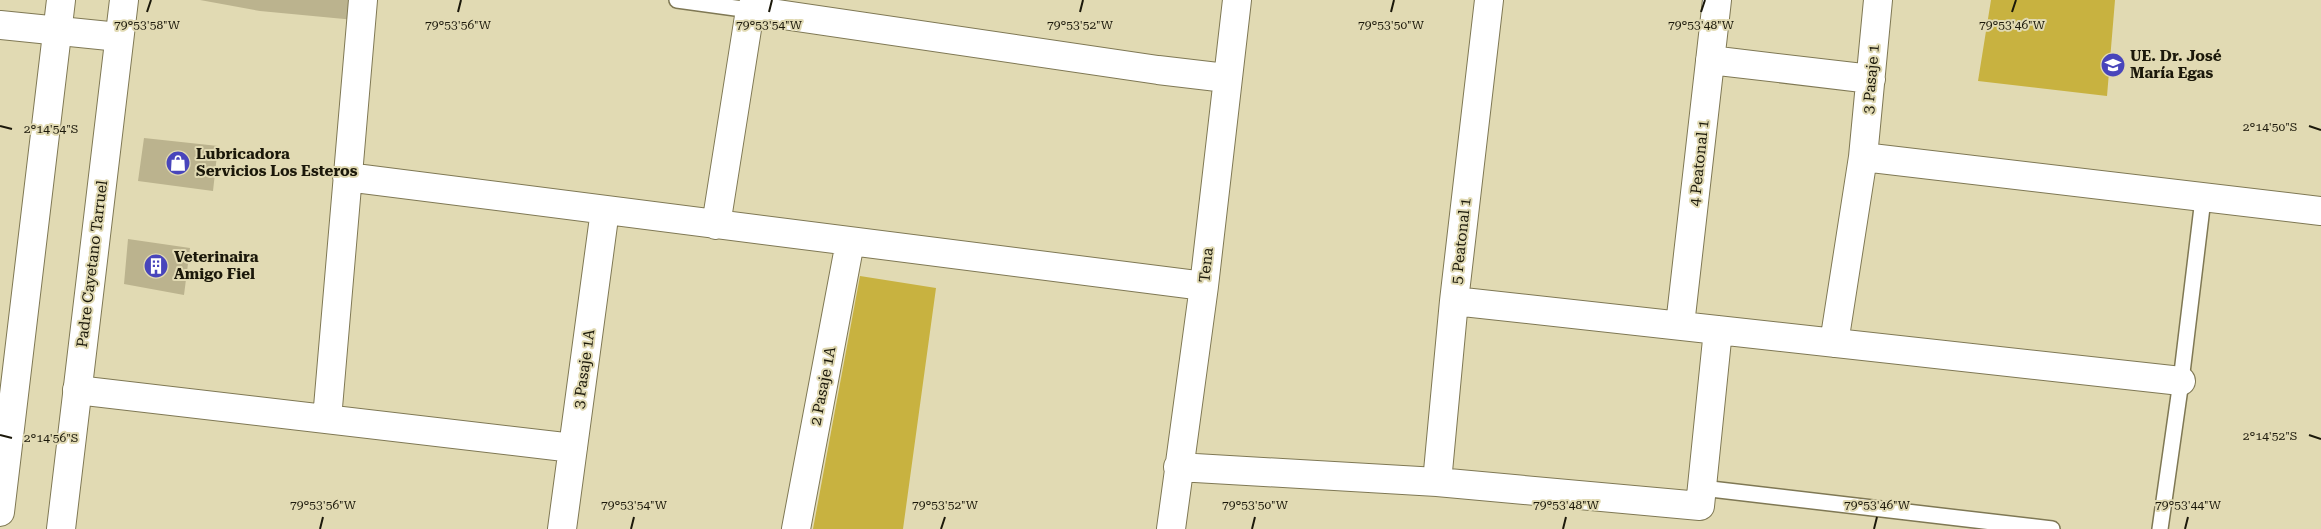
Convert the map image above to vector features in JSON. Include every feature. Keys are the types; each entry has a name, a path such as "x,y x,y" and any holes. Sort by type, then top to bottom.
{"street":[{"path":"0,512 61,0"},
{"name":"Padre Cayetano Tarruel","path":"61,529 124,0"},
{"path":"327,419 363,0"},
{"name":"Tena","path":"1171,529 1204,286 1226,78 1237,0"},
{"name":"5 Peatonal 1","path":"1437,482 1454,301 1488,0"},
{"name":"4 Peatonal 1","path":"1680,325 1717,0"},
{"name":"3 Pasaje 1","path":"1834,343 1863,157 1878,0"},
{"path":"716,225 750,10 1158,70 1226,78"},
{"path":"0,25 119,37"},
{"path":"1710,60 1871,79"},
{"path":"1863,157 2203,199 2321,211"},
{"path":"347,178 1204,286"},
{"name":"3 Pasaje 1A","path":"562,529 606,210"},
{"name":"2 Pasaje 1A","path":"796,529 850,242"},
{"path":"1454,301 2181,381"},
{"path":"1178,467 1701,497 1718,330"},
{"path":"77,390 573,448"}],"lane":[{"path":"677,0 750,10"},
{"path":"2160,529 2181,381 2203,199"},
{"path":"1701,497 2052,529"}],"shaded area":[{"path":"1991,0 2115,0 2107,96 1978,81"},
{"path":"860,276 936,288 903,529 813,529"}],"building":[{"path":"200,0 354,0 355,20 260,11"},
{"name":"Lubricadora Servicios Los Esteros","path":"144,138 218,146 213,191 138,181"},
{"name":"Veterinaira Amigo Fiel","path":"128,239 190,248 184,295 124,284"}],"place":[{"name":"UE. Dr. José María Egas","path":"2113,65"},
{"name":"Lubricadora Servicios Los Esteros","path":"178,163"},
{"name":"Veterinaira Amigo Fiel","path":"156,266"}]}
